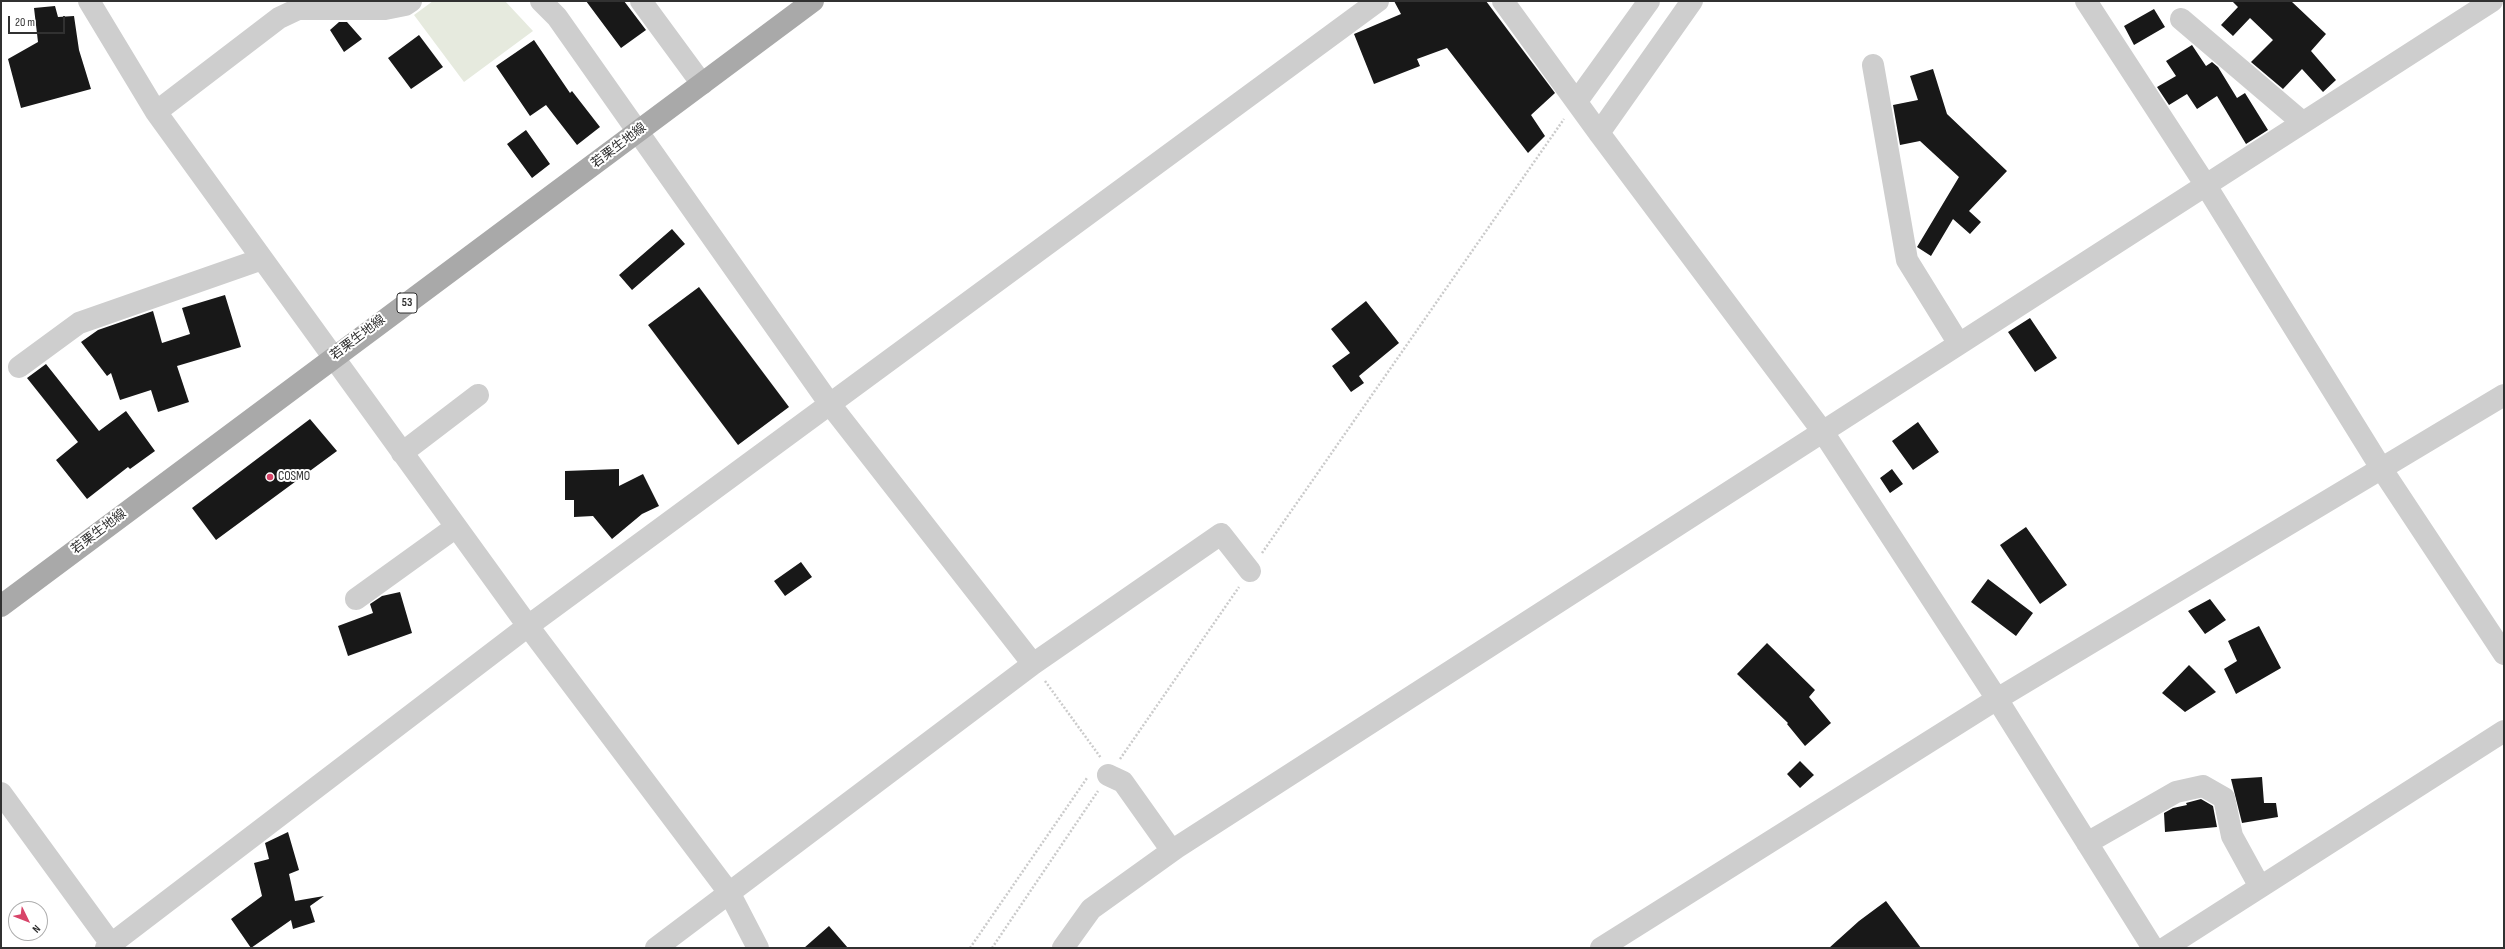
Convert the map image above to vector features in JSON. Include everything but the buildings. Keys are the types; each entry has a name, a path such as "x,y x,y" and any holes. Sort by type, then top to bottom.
{"main road":[{"name":"若栗生地線","path":"1,606 333,357 813,1"}],"street":[{"path":"89,1 156,112 528,626 730,894 758,948"},
{"path":"156,112 279,18 298,9 385,9 406,5 411,1"},
{"path":"541,1 557,17 636,133 828,403 1033,664"},
{"path":"641,1 702,84"},
{"path":"1,793 111,947 528,626 828,403 1378,1"},
{"path":"1503,1 1577,101 1599,134 1823,432 1997,699 2153,948"},
{"path":"1577,101 1649,1"},
{"path":"1599,134 1692,1"},
{"path":"2086,1 2205,184 2381,468 2504,654"},
{"path":"1063,948 1091,909 1172,851 2205,184 2492,1"},
{"path":"2180,20 2302,122"},
{"path":"1873,65 1907,260 1958,344"},
{"path":"19,367 79,323 262,259"},
{"path":"402,453 478,395"},
{"path":"1601,948 1997,699 2504,395"},
{"path":"356,599 456,527"},
{"path":"656,948 730,894 1033,664 1221,534 1250,570"},
{"path":"2165,948 2504,730"},
{"path":"1099,770 1122,782 1172,851"},
{"path":"2087,843 2176,792 2203,786 2224,798 2232,836 2260,887"}],"path":[{"path":"970,948 1099,770 1250,570 1577,101"},
{"path":"992,948 1099,770 1101,758 1033,664"}],"shaded area":[{"path":"433,1 505,1 533,31 464,82 414,15"}],"place":[{"name":"COSMO","path":"270,477"}]}
